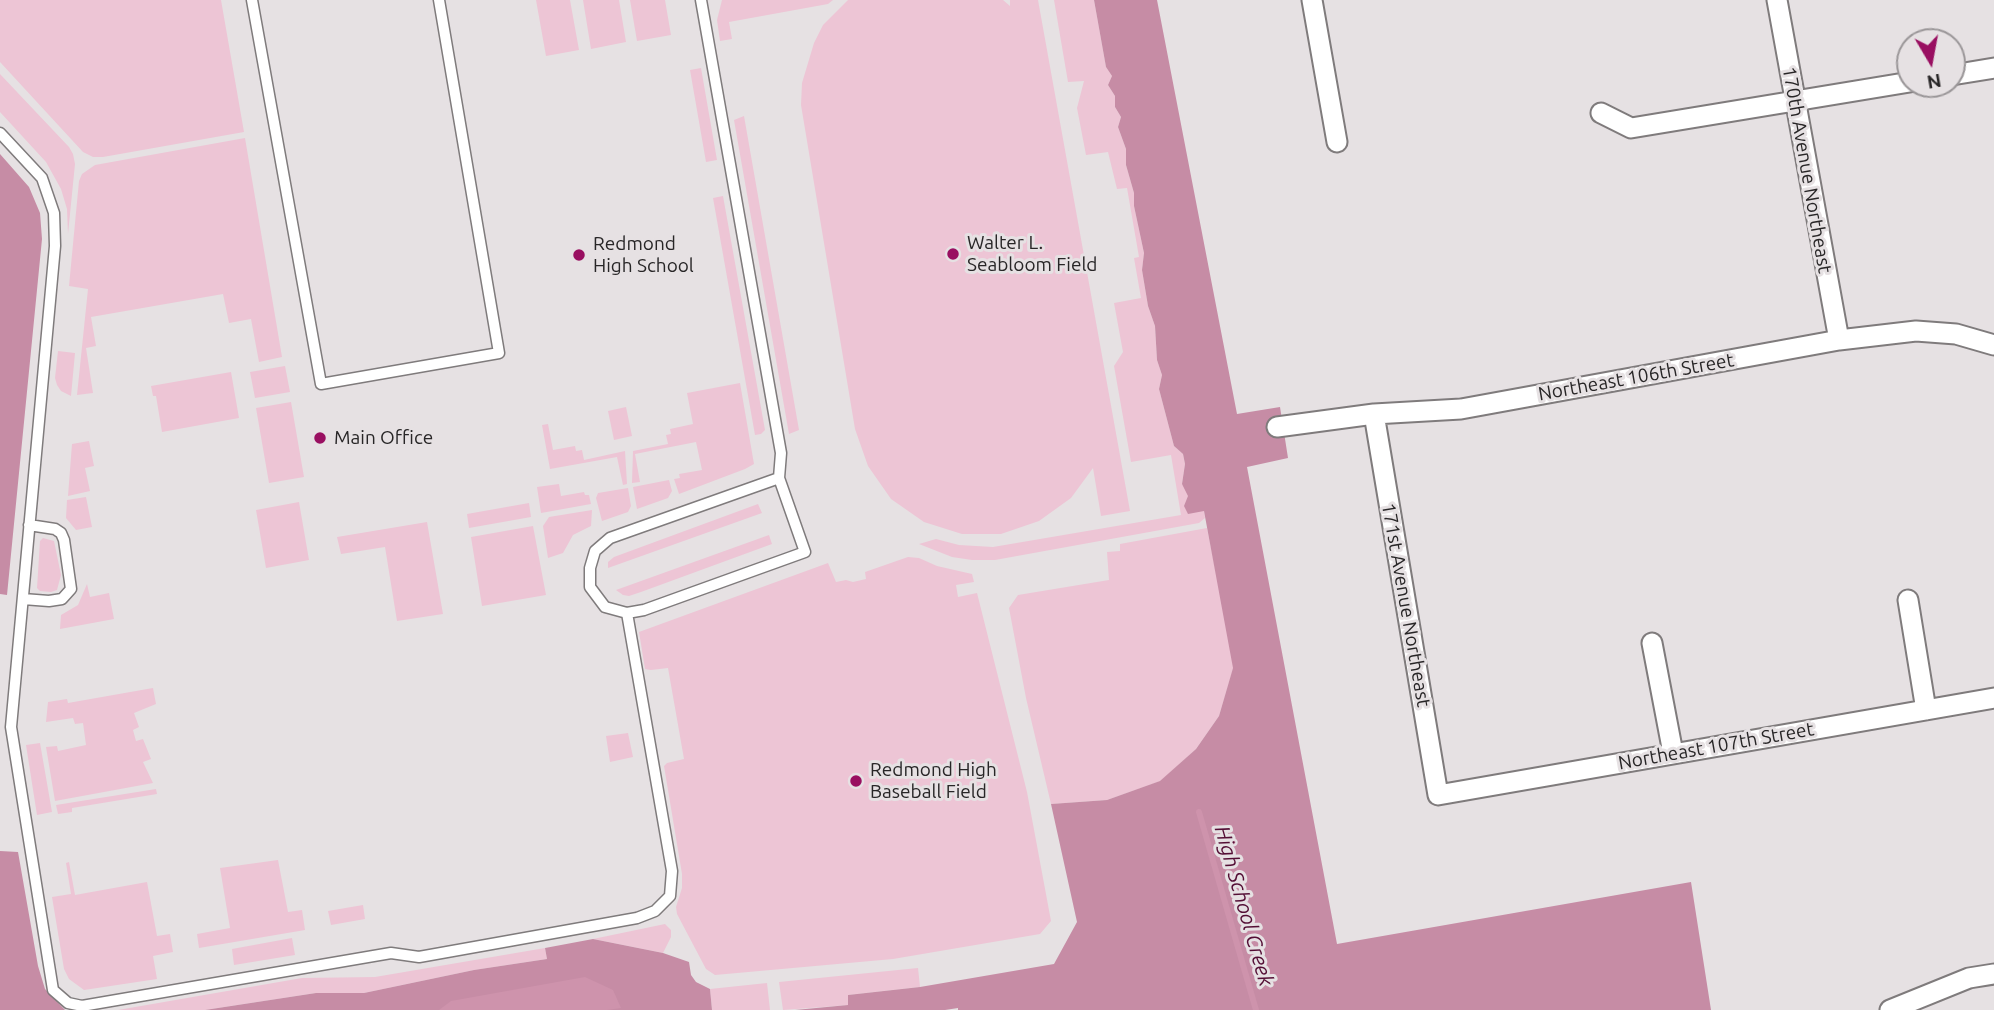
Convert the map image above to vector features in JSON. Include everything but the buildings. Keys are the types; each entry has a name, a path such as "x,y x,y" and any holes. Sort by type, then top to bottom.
{"street":[{"path":"1312,0 1337,142"},
{"name":"170th Avenue Northeast","path":"1777,0 1839,340"},
{"path":"1966,73 1994,68"},
{"path":"1601,113 1630,128 1896,85"},
{"name":"Northeast 106th Street","path":"1277,427 1374,414 1461,409 1839,340 1916,331 1956,334 1994,345"},
{"name":"171st Avenue Northeast","path":"1374,414 1438,795"},
{"path":"1908,600 1926,710"},
{"path":"1652,643 1673,753"},
{"name":"Northeast 107th Street","path":"1438,795 1994,698"},
{"path":"1890,1010 1969,978 1994,974"}],"lane":[{"path":"252,0 321,384 499,353 439,0"},
{"path":"701,0 780,453 779,478 805,552 644,610 626,613 605,607 590,587 590,568 595,551 610,538 779,478"},
{"path":"0,133 42,178 54,213 55,246 11,727 53,990 68,1003 82,1006 391,953 419,957 637,918 656,911 670,896 671,871 626,613"},
{"path":"23,599 62,599 71,589 61,533 55,529 29,525"}],"shaded area":[{"path":"0,0 221,0 244,132 103,157 93,157 83,152 0,62"},
{"path":"536,0 570,0 579,50 546,56"},
{"path":"583,0 619,0 626,42 591,49"},
{"path":"630,0 665,0 671,35 637,41"},
{"path":"722,0 833,0 828,4 729,22 732,39 720,41 717,20"},
{"path":"848,0 1003,0 1010,6 1010,0 1038,0 1130,511 1101,516 1093,468 1071,498 1039,521 1001,534 962,534 924,522 891,499 868,466 855,429 801,105 802,83 814,43 823,25"},
{"path":"1054,0 1094,0 1106,67 1112,76 1108,85 1115,96 1115,107 1121,117 1118,127 1126,149 1126,165 1134,193 1134,206 1144,253 1142,270 1148,306 1155,326 1157,360 1162,375 1159,389 1174,446 1183,454 1185,464 1182,484 1204,511 1205,518 1199,523 995,560 952,557 919,544 936,539 959,545 993,547 1181,515 1171,455 1131,462 1114,366 1123,352 1114,303 1141,298 1134,258 1139,257 1127,188 1117,189 1108,152 1086,155 1077,108 1084,81 1068,82"},
{"path":"1094,0 1157,0 1237,414 1280,407 1288,458 1247,467 1337,944 1691,882 1711,1010 795,1010 848,1005 848,995 920,987 1054,964 1077,922 1051,804 1107,800 1160,781 1196,749 1219,716 1233,668 1204,511 1188,514 1184,506 1188,496 1182,484 1185,464 1183,454 1174,446 1159,389 1162,375 1157,360 1155,326 1148,306 1142,270 1144,253 1134,206 1134,193 1126,165 1126,149 1118,127 1121,117 1115,107 1115,96 1108,85 1112,76 1106,67"},
{"path":"701,68 717,160 706,162 690,70"},
{"path":"0,74 73,154 75,164 68,234 67,209 61,189 46,162 0,112"},
{"path":"744,116 799,430 789,434 734,120"},
{"path":"245,138 282,357 259,362 251,319 229,323 223,294 91,317 96,346 86,348 93,393 77,395 88,289 69,286 79,181 82,174 95,165"},
{"path":"0,154 29,187 40,213 42,239 7,595 0,594"},
{"path":"723,196 765,430 755,435 713,198"},
{"path":"58,351 75,353 71,396 61,391 57,385 55,378"},
{"path":"285,366 290,392 255,398 250,372"},
{"path":"231,372 239,418 162,432 156,396 153,396 151,386"},
{"path":"740,383 754,464 679,494 674,479 680,478 679,474 702,470 696,442 635,454 640,482 632,483 633,451 668,444 666,435 671,434 670,429 693,424 687,393"},
{"path":"291,402 304,477 269,483 256,408"},
{"path":"626,407 632,436 614,440 608,411"},
{"path":"548,424 553,450 575,446 576,451 582,450 584,460 625,451 627,484 623,485 617,457 550,469 542,425"},
{"path":"89,441 94,466 85,468 90,491 68,496 72,444"},
{"path":"669,480 672,491 668,498 637,509 633,487"},
{"path":"559,484 561,496 584,492 589,495 591,504 541,513 537,487"},
{"path":"628,488 631,506 628,512 602,521 596,498 598,493"},
{"path":"86,497 92,527 76,530 66,518 67,500"},
{"path":"299,502 309,560 266,568 256,510"},
{"path":"529,503 531,517 469,528 467,514"},
{"path":"758,504 762,513 608,568 608,562 614,557"},
{"path":"592,510 591,526 573,535 563,553 548,558 543,526 549,517"},
{"path":"427,522 443,614 397,621 385,547 341,554 337,537"},
{"path":"533,526 546,595 482,606 471,537"},
{"path":"1207,528 1216,573 1232,621 1233,669 1219,716 1196,749 1161,781 1107,800 1051,804 1026,698 1009,608 1018,595 1109,580 1107,552 1120,551 1120,544"},
{"path":"769,535 772,544 641,592 629,596 616,590"},
{"path":"43,538 54,541 61,575 57,590 51,592 37,588 40,541"},
{"name":"Redmond High Baseball Field","path":"908,557 972,574 974,582 956,585 958,597 977,593 1027,792 1051,921 1040,934 893,959 715,975 706,969 677,914 682,874 664,766 684,759 668,668 645,669 639,632 828,563 836,582 853,582 866,579 865,572"},
{"path":"87,584 90,597 109,593 114,619 60,629 61,615 78,605"},
{"path":"153,688 156,704 134,713 139,727 133,730 136,741 143,739 151,759 143,762 153,783 55,801 46,747 57,746 58,751 86,745 83,723 75,724 73,718 46,722 48,702 67,699 68,703"},
{"path":"628,733 633,757 610,762 606,736"},
{"path":"40,743 52,812 37,815 26,745"},
{"path":"156,789 157,794 72,808 72,812 58,814 56,805"},
{"path":"0,851 18,852 38,966 45,989 65,1010 0,1010"},
{"path":"278,860 288,912 302,910 305,930 199,948 197,934 230,928 220,868"},
{"path":"69,862 75,895 147,882 157,936 170,934 173,952 153,956 157,979 84,990 69,979 64,969 52,897 71,894 66,863"},
{"path":"363,905 365,919 331,925 328,911"},
{"path":"665,924 671,930 671,937 663,953 593,939"},
{"path":"292,938 295,955 234,965 232,949"},
{"path":"593,939 663,953 689,962 691,975 696,982 710,989 712,1010 205,1010 316,993 364,993 474,970 547,959 545,948"},
{"path":"545,948 547,959 474,970 364,993 316,993 205,1010 118,1010 302,978 375,977"},
{"path":"918,968 920,987 848,995 849,1005 783,1010 779,982"},
{"path":"585,977 613,990 621,1008 439,1010 451,1001"},
{"path":"767,983 770,1010 712,1010 710,989"}],"waterway":[{"name":"High School Creek","path":"1199,812 1256,1010"}],"place":[{"name":"Walter L. Seabloom Field","path":"953,254"},
{"name":"Redmond High School","path":"579,255"},
{"name":"Main Office","path":"320,438"},
{"name":"Redmond High Baseball Field","path":"856,781"}]}
